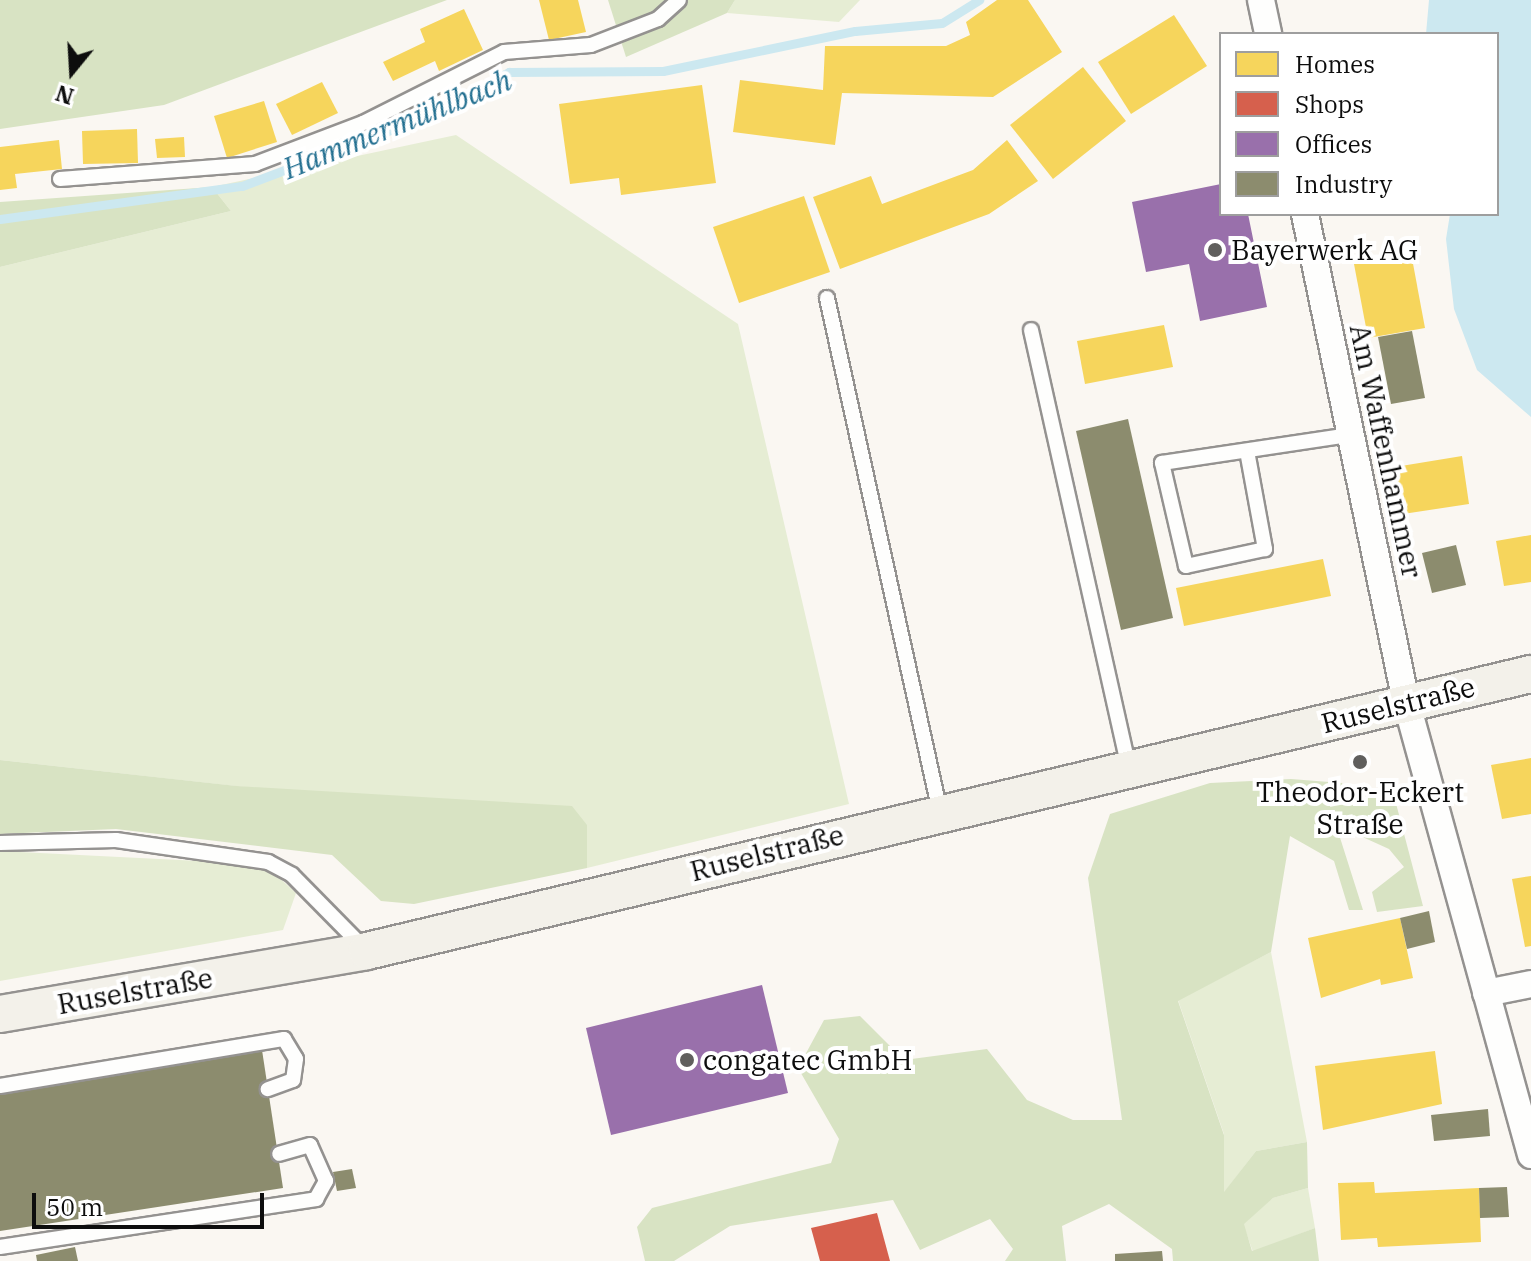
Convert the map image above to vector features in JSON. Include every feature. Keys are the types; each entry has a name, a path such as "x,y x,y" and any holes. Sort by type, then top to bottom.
{"main road":[{"name":"Ruselstraße","path":"0,1014 367,951 1406,701 1531,674"}],"street":[{"path":"1261,0 1268,32"},
{"name":"Am Waffenhammer","path":"1305,216 1406,701 1531,1155"},
{"path":"1486,993 1531,984"}],"lane":[{"path":"60,179 255,164 363,123 504,52 591,45 658,19 679,0"},
{"path":"827,298 940,812"},
{"path":"1031,330 1129,768"},
{"path":"1247,451 1265,549 1186,566 1162,463 1350,435"},
{"path":"0,843 116,840 268,862 292,875 367,951"},
{"path":"0,1086 284,1039 296,1059 293,1080 268,1089"},
{"path":"0,1247 316,1199 326,1181 310,1145 279,1154"}],"green space":[{"path":"0,0 447,0 164,105 0,129"},
{"path":"608,0 735,0 727,13 626,57"},
{"path":"735,0 860,0 839,22 727,13"},
{"path":"456,135 738,324 849,804 587,868 587,825 0,760 0,267 231,211 212,187"},
{"path":"212,187 231,211 0,267 0,202"},
{"path":"0,760 237,786 572,806 587,825 587,868 414,904 381,901 332,855 116,829 0,834"},
{"path":"1291,779 1342,783 1347,798 1393,792 1423,906 1377,912 1372,892 1404,867 1389,849 1336,825 1363,910 1349,910 1334,861 1290,836 1271,952 1178,1001 1224,1135 1224,1192 1256,1151 1307,1142 1308,1188 1273,1198 1244,1224 1252,1251 1315,1228 1319,1261 1173,1261 1172,1249 1109,1204 1062,1226 1066,1261 1005,1261 1013,1249 990,1219 920,1250 893,1200 730,1226 674,1261 645,1261 637,1227 652,1208 831,1163 839,1139 798,1068 824,1020 860,1016 904,1060 987,1049 1027,1100 1073,1120 1122,1120 1088,878 1110,814 1210,783"},
{"path":"0,851 219,862 272,871 296,893 283,930 0,981"},
{"path":"1271,952 1307,1142 1256,1151 1223,1194 1224,1134 1178,1000"},
{"path":"1308,1188 1315,1228 1253,1252 1243,1224 1273,1198"}],"water":[{"path":"1429,0 1531,0 1531,417 1477,370 1454,309 1446,239 1450,216 1499,216 1499,32 1426,32"}],"building: Homes":[{"path":"539,0 578,0 586,32 549,40"},
{"path":"997,0 1028,0 1062,52 993,97 842,93 835,145 733,132 740,80 823,90 825,46 946,46 970,35 966,22"},
{"path":"464,9 483,50 439,71 435,61 393,81 383,62 425,42 420,29"},
{"path":"1174,15 1207,66 1131,114 1098,62"},
{"path":"1083,67 1126,121 1053,179 1010,125"},
{"path":"322,82 338,113 292,135 276,104"},
{"path":"702,85 716,183 621,195 619,178 570,184 559,104"},
{"path":"264,101 277,142 227,158 214,116"},
{"path":"137,129 138,163 83,164 82,131"},
{"path":"184,137 185,157 157,158 155,139"},
{"path":"59,140 62,169 15,174 17,188 0,190 0,147"},
{"path":"1007,140 1038,181 989,214 840,269 813,197 871,176 882,204 973,170"},
{"path":"804,196 830,272 739,303 713,227"},
{"path":"1411,253 1425,328 1368,338 1354,264"},
{"path":"1164,325 1173,367 1085,384 1077,341"},
{"path":"1462,456 1469,504 1403,514 1395,467"},
{"path":"1531,535 1531,582 1504,586 1496,541"},
{"path":"1323,559 1331,596 1184,626 1176,588"},
{"path":"1531,758 1531,814 1502,819 1491,765"},
{"path":"1531,876 1531,946 1525,947 1512,879"},
{"path":"1400,918 1413,978 1381,985 1380,979 1321,998 1308,938"},
{"path":"1435,1051 1442,1104 1323,1130 1315,1066"},
{"path":"1374,1182 1375,1193 1479,1188 1481,1242 1378,1247 1377,1238 1341,1240 1338,1183"}],"building: Shops":[{"path":"877,1213 890,1261 820,1261 811,1228"}],"building: Offices":[{"path":"1219,184 1219,216 1248,216 1267,307 1200,321 1189,264 1146,272 1132,202"},
{"name":"congatec GmbH","path":"762,985 788,1093 611,1135 586,1028"}],"building: Industry":[{"path":"1412,331 1425,398 1391,404 1378,337"},
{"path":"1128,419 1173,618 1121,630 1076,431"},
{"path":"1456,545 1466,585 1432,593 1422,553"},
{"path":"1429,911 1435,942 1407,949 1400,918"},
{"path":"262,1050 283,1188 0,1231 0,1091"},
{"path":"1488,1109 1490,1136 1434,1141 1431,1115"},
{"path":"352,1169 356,1188 337,1191 333,1172"},
{"path":"1507,1187 1509,1217 1480,1218 1479,1188"},
{"path":"75,1247 78,1261 37,1261 36,1255"},
{"path":"1162,1251 1163,1261 1115,1261 1115,1254"}],"waterway":[{"name":"Hammermühlbach","path":"0,219 242,186 435,113 509,72 663,71 855,31 942,23 979,0"}],"place":[{"name":"Bayerwerk AG","path":"1215,250"},
{"name":"Theodor-Eckert Straße","path":"1360,762"},
{"name":"congatec GmbH","path":"687,1060"}]}
